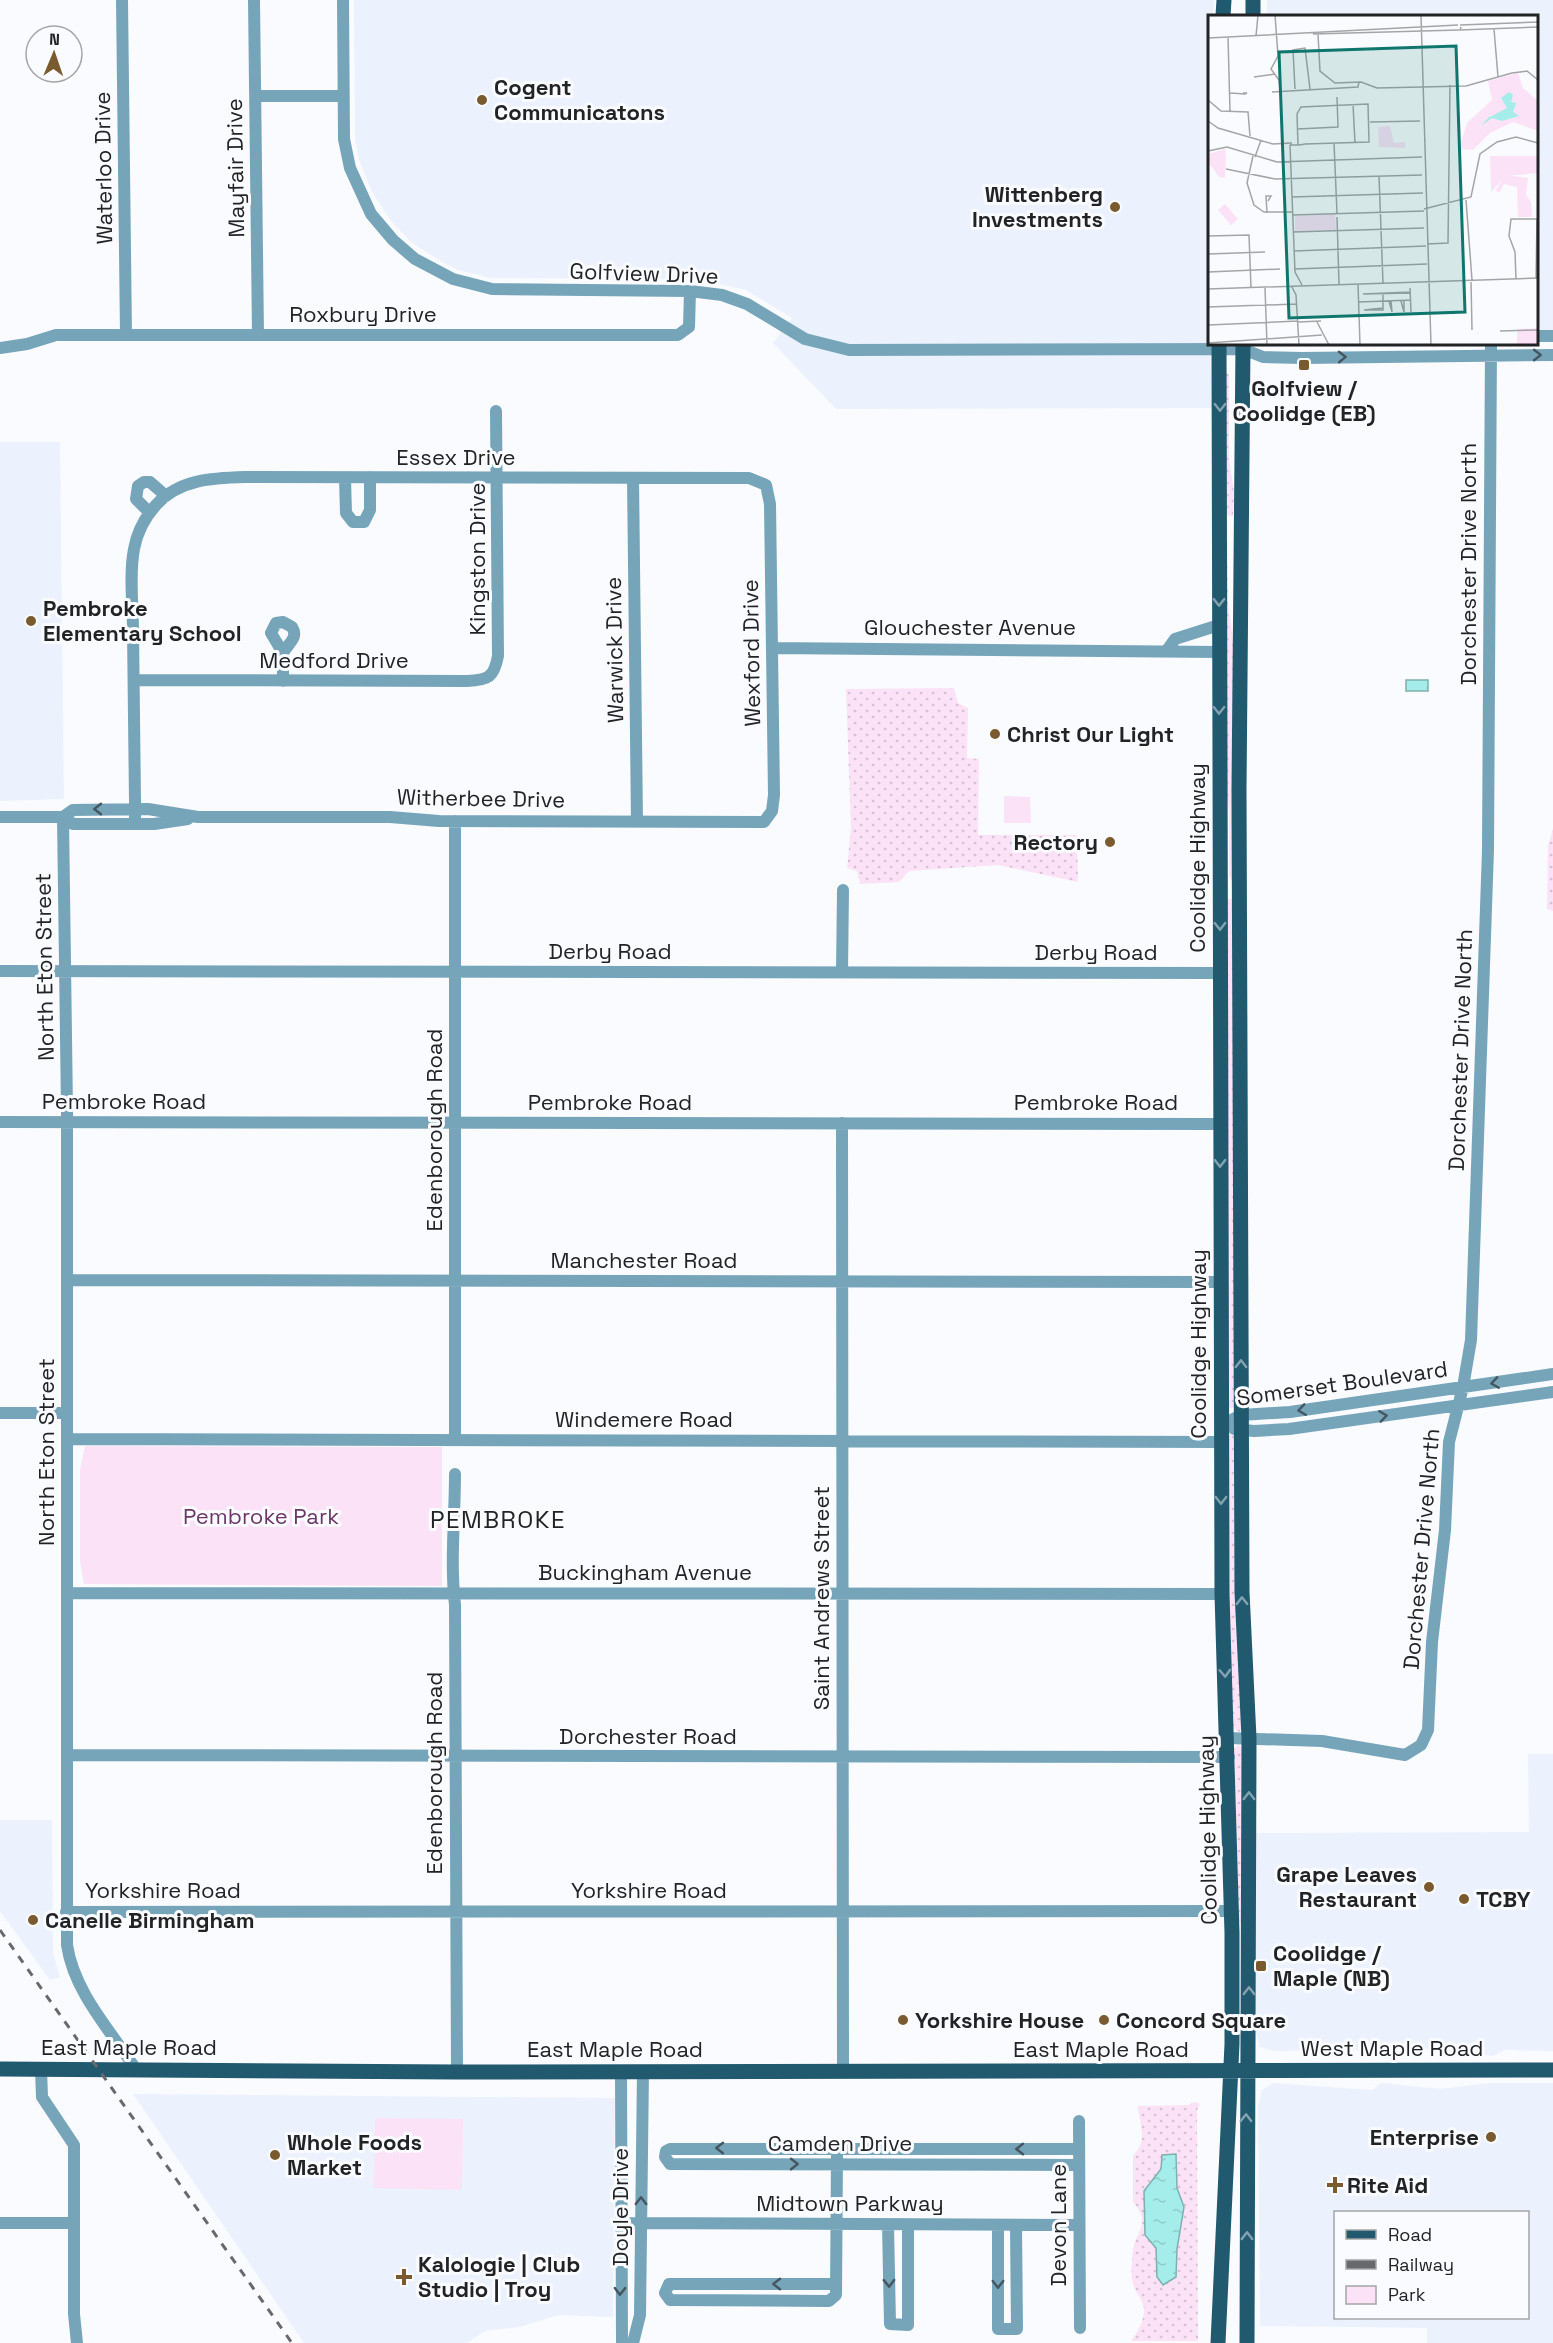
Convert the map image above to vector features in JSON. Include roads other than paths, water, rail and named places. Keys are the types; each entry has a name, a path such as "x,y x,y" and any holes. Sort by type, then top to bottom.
{"main road":[{"path":"1223,15 1224,0"},
{"name":"Coolidge Highway","path":"1246,345 1239,537 1239,887 1242,1592 1249,1738 1247,2343"},
{"name":"Coolidge Highway","path":"1218,2343 1231,2071 1232,1933 1229,1757 1222,1594 1219,881 1220,346"},
{"path":"1220,526 1235,526 1239,537"},
{"path":"1219,881 1229,889 1239,887"},
{"path":"1232,1933 1250,1933"},
{"name":"East Maple Road","path":"0,2069 135,2068 457,2072 1231,2071"},
{"name":"West Maple Road","path":"1231,2071 1553,2070"},
{"path":"1224,2233 1229,2244 1227,2309 1234,2318 1247,2320"}],"street":[{"name":"Waterloo Drive","path":"122,0 126,335"},
{"name":"Mayfair Drive","path":"254,0 258,335"},
{"name":"Golfview Drive","path":"343,0 343,96 347,158 363,200 393,240 426,266 453,279 492,289 690,291 735,299 805,339 849,350 1246,345"},
{"path":"256,96 343,96"},
{"name":"Roxbury Drive","path":"0,348 27,344 56,335 678,335 689,327 690,291"},
{"path":"1246,345 1263,357 1491,349 1553,355"},
{"name":"Dorchester Drive North","path":"1249,1738 1329,1742 1397,1755 1416,1750 1428,1731 1432,1642 1445,1530 1447,1455 1450,1432 1459,1406 1471,1341 1488,850 1491,349"},
{"name":"Kingston Drive","path":"495,671 498,656 496,411"},
{"path":"345,478 346,513 353,522 364,522 370,514 370,477"},
{"name":"Essex Drive","path":"134,680 133,553 141,529 158,504 186,485 211,478 370,477 749,478 762,483"},
{"name":"Warwick Drive","path":"633,477 637,822"},
{"name":"Wexford Drive","path":"762,483 769,491 770,504 774,795 772,811 764,822"},
{"path":"1168,649 1175,639 1219,625"},
{"name":"Glouchester Avenue","path":"772,648 1219,651"},
{"path":"283,652 283,681"},
{"name":"Medford Drive","path":"134,680 467,681 484,679 495,671"},
{"path":"134,680 135,824"},
{"name":"Witherbee Drive","path":"0,817 63,817 73,810 135,809 198,817"},
{"name":"Witherbee Drive","path":"63,817 73,824 135,824 198,817 764,822"},
{"name":"North Eton Street","path":"63,817 67,1122 67,1945 73,1973 135,2068"},
{"name":"Edenborough Road","path":"455,821 455,1439"},
{"path":"842,972 843,890"},
{"name":"Derby Road","path":"0,971 1220,973"},
{"name":"Pembroke Road","path":"0,1122 1220,1124"},
{"name":"Saint Andrews Street","path":"842,1123 843,2072"},
{"name":"Manchester Road","path":"67,1281 1220,1282"},
{"name":"Somerset Boulevard","path":"1221,1425 1241,1415 1290,1412 1553,1374"},
{"name":"Somerset Boulevard","path":"1221,1425 1241,1431 1289,1429 1553,1392"},
{"path":"0,1413 67,1413"},
{"name":"Windemere Road","path":"67,1439 1221,1442"},
{"name":"Edenborough Road","path":"455,1474 455,1556 452,1582 454,1593 457,2072"},
{"name":"Buckingham Avenue","path":"67,1593 1222,1594"},
{"path":"1228,1738 1249,1738"},
{"name":"Dorchester Road","path":"68,1755 1229,1757"},
{"name":"Yorkshire Road","path":"66,1912 1232,1911"},
{"path":"41,2068 42,2097 74,2145 77,2343"},
{"name":"Doyle Drive","path":"621,2071 622,2343"},
{"name":"Doyle Drive","path":"633,2343 640,2315 643,2071"},
{"name":"Devon Lane","path":"1079,2121 1080,2328"},
{"name":"Camden Drive","path":"745,2148 745,2164"},
{"name":"Camden Drive","path":"1079,2149 670,2149 666,2151 665,2157 670,2164 1079,2165"},
{"path":"836,2284 669,2284 665,2293 670,2300 829,2301 836,2295 837,2149"},
{"name":"Camden Drive","path":"935,2149 935,2164"},
{"path":"0,2223 74,2223"},
{"name":"Midtown Parkway","path":"621,2223 1079,2225"},
{"path":"888,2224 890,2324 908,2325 908,2225"},
{"path":"998,2225 998,2329 1017,2329 1016,2225"},
{"path":"745,2284 745,2300"}],"water":[{"path":"1406,680 1428,680 1428,691 1406,691"},
{"path":"1176,2154 1177,2188 1184,2207 1177,2249 1176,2277 1163,2285 1157,2277 1156,2248 1145,2235 1144,2191 1161,2169 1162,2155"}],"railway":[{"path":"0,1930 292,2343"}],"place":[{"name":"Cogent Communicatons","path":"482,100"},
{"name":"Wittenberg Investments","path":"1115,207"},
{"name":"Golfview / Coolidge (EB)","path":"1304,365"},
{"name":"Pembroke Elementary School","path":"31,621"},
{"name":"Christ Our Light","path":"995,734"},
{"name":"Rectory","path":"1110,842"},
{"name":"Grape Leaves Restaurant","path":"1429,1887"},
{"name":"TCBY","path":"1464,1899"},
{"name":"Canelle Birmingham","path":"33,1920"},
{"name":"Coolidge / Maple (NB)","path":"1261,1966"},
{"name":"Yorkshire House","path":"903,2020"},
{"name":"Concord Square","path":"1104,2020"},
{"name":"Enterprise","path":"1491,2137"},
{"name":"Whole Foods Market","path":"275,2155"},
{"name":"Rite Aid","path":"1335,2185"},
{"name":"Kalologie | Club Studio | Troy","path":"404,2277"}],"district":[{"name":"PEMBROKE","path":"498,1520"}],"park label":[{"name":"Pembroke Park","path":"261,1516"}]}
